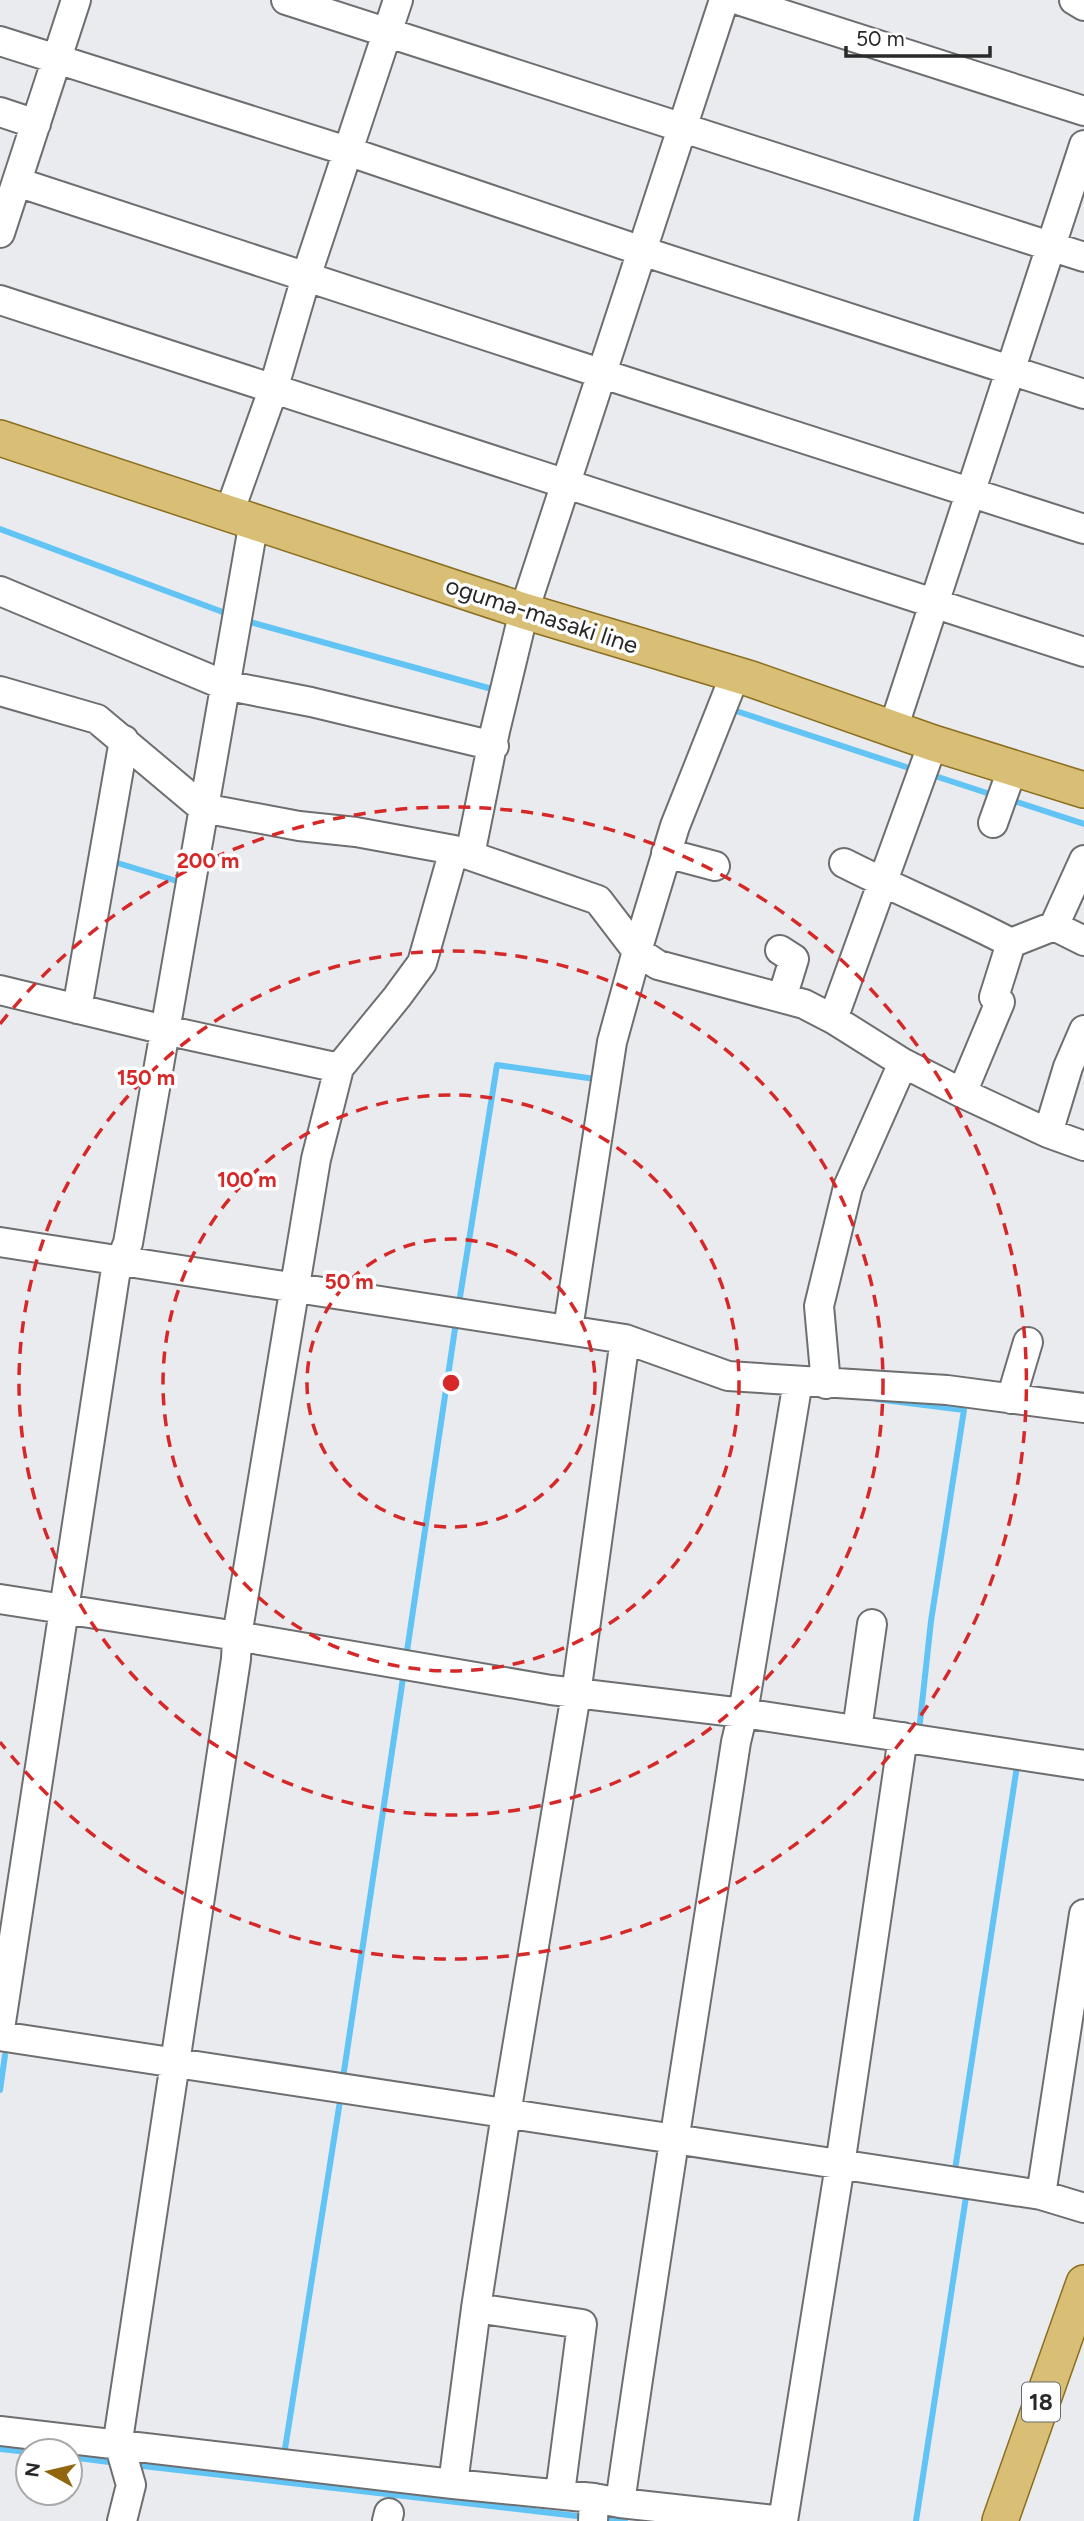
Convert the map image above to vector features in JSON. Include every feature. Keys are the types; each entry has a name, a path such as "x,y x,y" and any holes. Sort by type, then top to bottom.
{"main road":[{"name":"oguma-masaki line","path":"0,438 524,611 735,675 933,743 1084,790"},
{"name":"18","path":"1000,2521 1084,2283"}],"street":[{"path":"0,233 76,0"},
{"path":"286,0 1084,257"},
{"path":"0,2029 115,1275 128,1243 224,685 242,517 273,390 306,276 398,0"},
{"path":"122,2521 131,2485 118,2440 234,1672 237,1636 316,1159 339,1068 422,963 462,853 494,746 524,611 724,0"},
{"path":"738,0 1084,111"},
{"path":"1074,0 1084,6"},
{"path":"0,41 347,151 642,251 1084,394"},
{"path":"0,112 36,124"},
{"path":"893,729 1084,145"},
{"path":"17,182 1084,529"},
{"path":"0,299 1084,652"},
{"path":"0,591 224,685 311,702 494,746"},
{"path":"568,1329 612,1042 636,951 675,826 735,675"},
{"path":"0,691 97,719 203,808 299,826 356,832 462,853 598,900 636,951 658,965 804,1004 903,1063 962,1093 1048,1133 1084,1146"},
{"path":"76,1009 124,740"},
{"path":"833,1019 933,743"},
{"path":"993,823 1013,767"},
{"path":"666,853 715,866"},
{"path":"1011,943 1054,926 1084,860"},
{"path":"844,863 881,882 952,902 1011,943"},
{"path":"1054,926 1084,941"},
{"path":"962,1093 1000,1002 994,997 1011,943"},
{"path":"780,950 794,960 782,998"},
{"path":"0,990 339,1068"},
{"path":"1048,1133 1068,1067 1084,1030"},
{"path":"825,1384 819,1306 848,1187 903,1063"},
{"path":"0,1242 625,1339 728,1376 947,1390 1084,1408"},
{"path":"453,2484 506,2114 576,1694 625,1339"},
{"path":"1011,1399 1028,1342"},
{"path":"600,2509 675,2140 736,1742 797,1381"},
{"path":"0,1599 576,1694 743,1713 903,1737 1083,1759"},
{"path":"857,1730 872,1624"},
{"path":"0,2431 120,2449 560,2493 600,2509 783,2521 840,2165 903,1737"},
{"path":"1041,2195 1084,1914"},
{"path":"0,2036 1041,2195 1084,2208"},
{"path":"477,2308 582,2324 560,2493"}],"waterway":[{"path":"0,529 228,614"},
{"path":"250,622 492,689"},
{"path":"733,710 909,768"},
{"path":"935,776 987,793"},
{"path":"1017,802 1084,824"},
{"path":"111,861 180,882"},
{"path":"460,1297 497,1065 595,1079 596,1076"},
{"path":"407,1651 456,1322"},
{"path":"876,1399 964,1410 931,1621 920,1722"},
{"path":"343,2078 403,1678"},
{"path":"955,2170 1017,1766 1012,1765"},
{"path":"0,2090 5,2055"},
{"path":"285,2449 340,2101"},
{"path":"916,2521 966,2197"},
{"path":"0,2449 14,2450"},
{"path":"84,2459 117,2463"},
{"path":"134,2465 586,2517"},
{"path":"600,2518 625,2521"}]}
